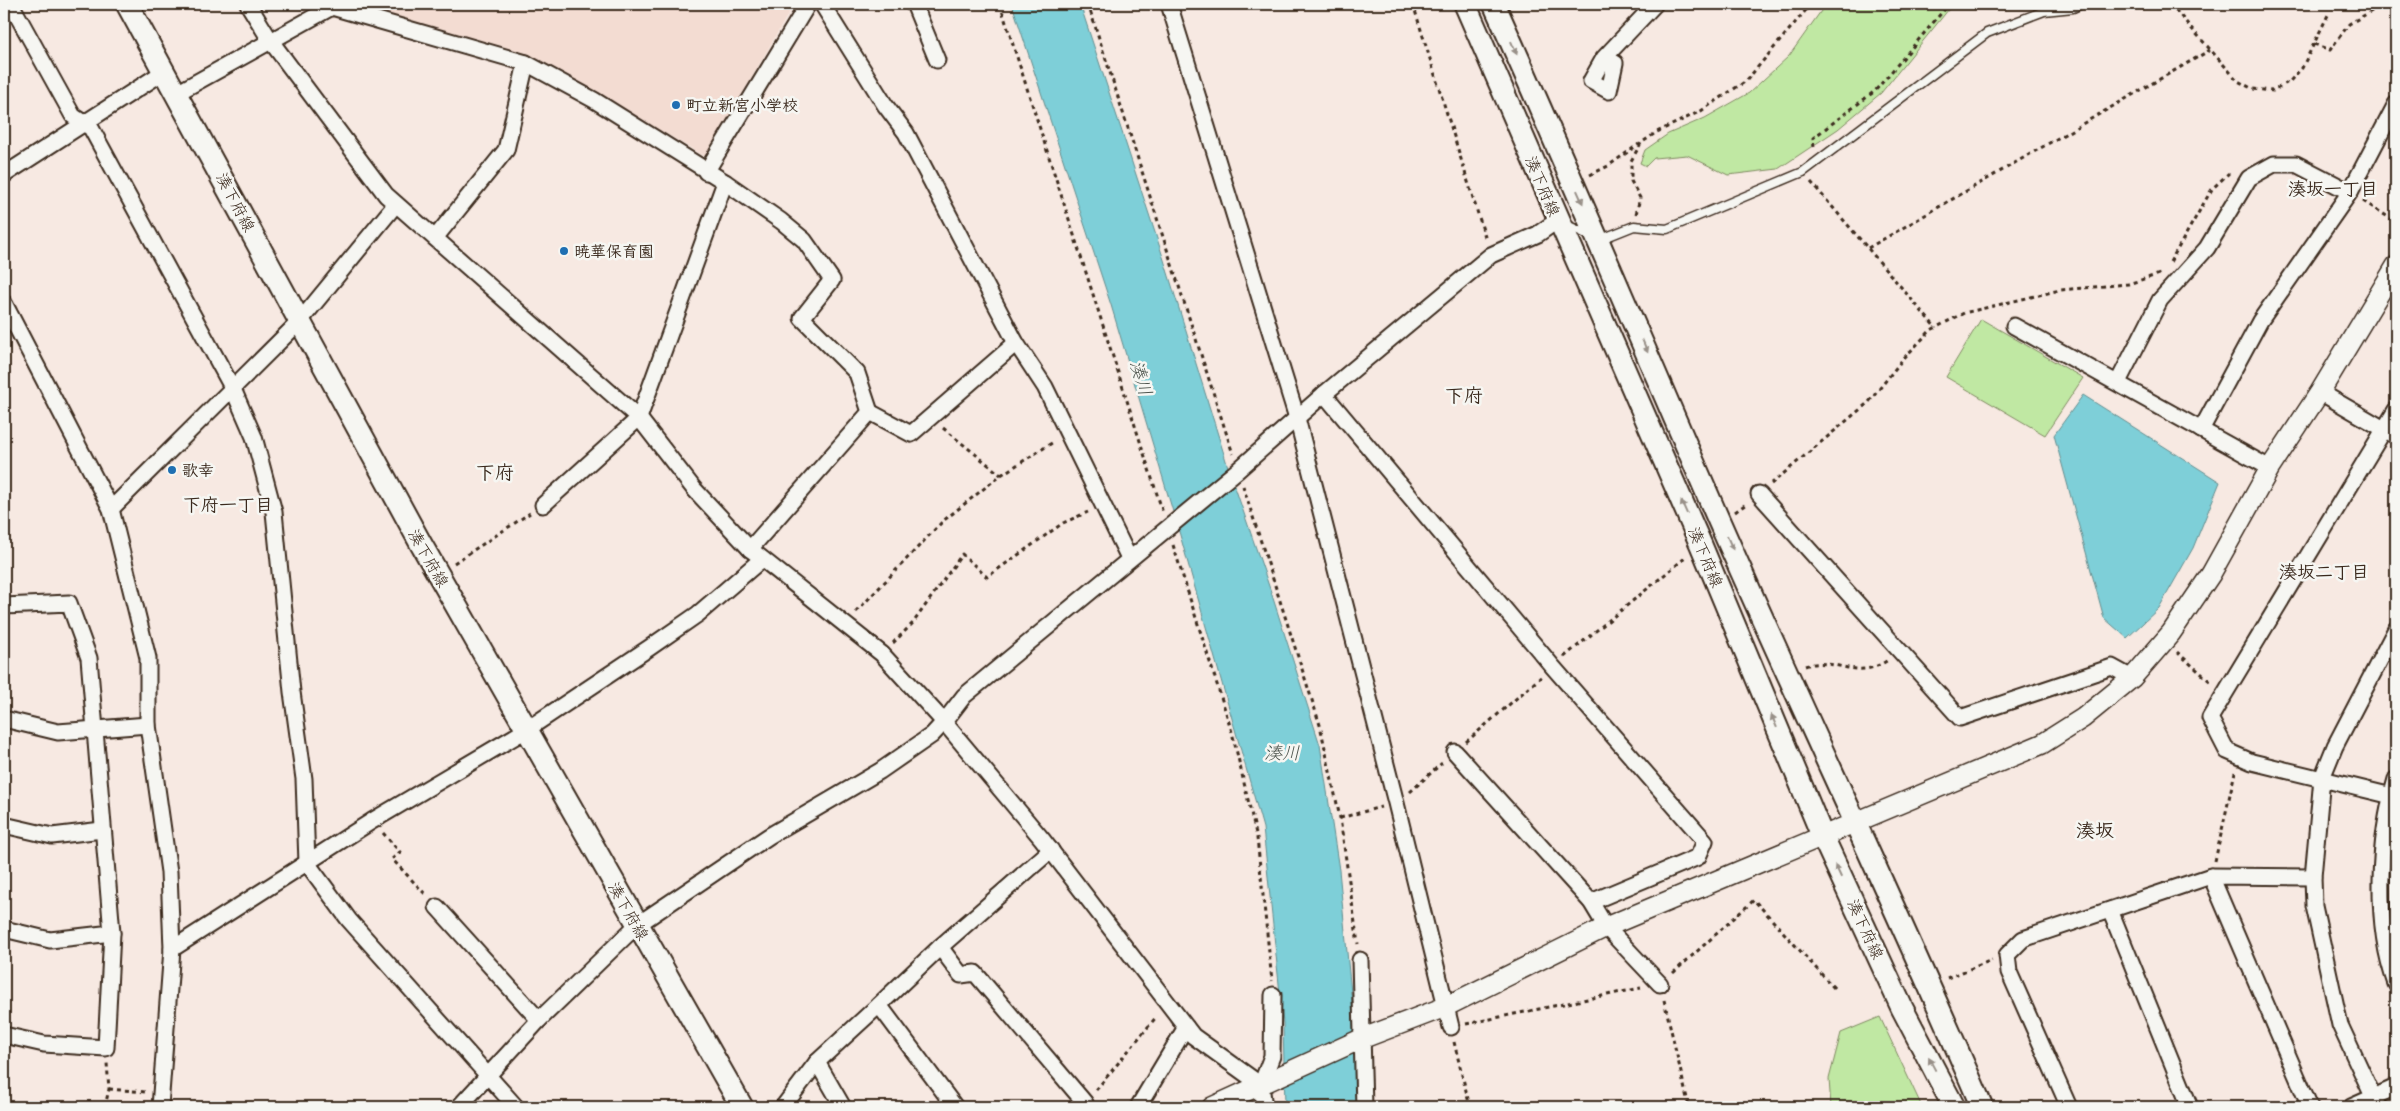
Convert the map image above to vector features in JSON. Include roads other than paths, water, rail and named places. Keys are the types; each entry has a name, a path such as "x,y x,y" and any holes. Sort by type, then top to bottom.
{"main road":[{"name":"湊下府線","path":"127,4 438,574 742,1107"},
{"name":"湊下府線","path":"1465,4 1701,545 1822,835 1902,1008 1954,1107"},
{"name":"湊下府線","path":"1494,4 1599,240 1720,522 1930,985 1982,1107"}],"street":[{"path":"11,4 73,116 91,128 233,389 254,437 274,512 292,692 304,779 307,863 349,920 516,1107"},
{"path":"248,4 270,40 386,195 639,418 694,489 750,549 882,654 944,722 1051,850 1193,1036 1261,1086"},
{"path":"706,172 808,4"},
{"path":"822,4 885,105 906,133 1016,343 1045,387 1129,558"},
{"path":"914,4 937,60"},
{"path":"1169,4 1297,418 1396,803 1451,1027"},
{"path":"1604,58 1655,4"},
{"path":"177,93 333,5 526,63 594,100 706,172 725,182 804,240 832,280 802,318 857,373 870,412 910,434 1016,343"},
{"path":"435,238 506,150 526,63"},
{"path":"4,175 165,71"},
{"path":"2201,430 2260,321 2350,192 2396,104"},
{"path":"2118,382 2160,300 2207,248 2249,178 2274,164 2296,164 2350,192"},
{"path":"543,505 639,418 725,182"},
{"path":"111,509 300,321 396,204"},
{"path":"458,1107 539,1020 638,925 769,836 880,772 932,735 964,696 1238,470 1324,394 1491,255 1538,234 1558,220"},
{"path":"1212,1107 1361,1039 1445,1007 1606,927 2042,744 2084,718 2132,678 2164,640 2211,574 2270,468 2320,392 2396,266"},
{"path":"4,303 111,509 148,658 148,725 170,872 172,949 161,1100"},
{"path":"2014,326 2270,468"},
{"path":"2320,392 2391,433"},
{"path":"1324,394 1553,667 1705,841 1698,857 1590,902"},
{"path":"2394,796 2252,762 2227,751 2210,718 2391,433 2396,410"},
{"path":"750,549 870,412"},
{"path":"1759,494 1960,718 2112,667 2132,678"},
{"path":"172,949 372,821 526,730 698,614 762,560"},
{"path":"4,606 69,603 89,658 112,933 106,1048 44,1044 4,1035"},
{"path":"2376,1102 2340,1025 2318,924 2313,877 2322,778 2335,746 2396,629"},
{"path":"4,719 58,732 148,725"},
{"path":"1455,752 1590,902 1606,927 1660,984"},
{"path":"2396,779 2381,879 2388,961 2396,984"},
{"path":"4,825 52,836 102,830"},
{"path":"783,1107 817,1062 940,947 1051,850"},
{"path":"2069,1107 2009,972 2007,955 2023,939 2211,876 2313,877"},
{"path":"2211,876 2310,1107"},
{"path":"438,908 539,1020"},
{"path":"2110,910 2190,1107"},
{"path":"4,929 50,940 112,933"},
{"path":"940,947 961,975 976,973 1085,1104"},
{"path":"1360,960 1364,1107"},
{"path":"1264,1107 1261,1086 1272,1056 1273,995"},
{"path":"879,1005 955,1107"},
{"path":"1138,1107 1186,1027"},
{"path":"817,1062 844,1107"},
{"path":"2351,1107 2376,1102 2396,1087"}],"lane":[{"path":"1558,220 1599,240 1634,226 1667,230 1803,172 1987,33 2044,11 2073,8 2080,4"}],"water":[{"name":"湊川","path":"1012,4 1080,4 1164,260 1227,464 1271,592 1320,745 1339,870 1353,1014 1356,1107 1285,1107 1283,1023 1263,828 1180,535 1111,305"},
{"path":"2083,395 2220,482 2193,548 2159,608 2127,638 2104,618 2054,435"}],"place":[{"name":"町立新宮小学校","path":"676,105"},
{"name":"暁華保育園","path":"564,251"},
{"name":"歌幸","path":"172,470"}],"district":[{"name":"湊坂一丁目","path":"2333,189"},
{"name":"下府","path":"1464,395"},
{"name":"下府","path":"495,472"},
{"name":"下府一丁目","path":"228,505"},
{"name":"湊坂二丁目","path":"2324,572"},
{"name":"湊坂","path":"2095,830"}]}
